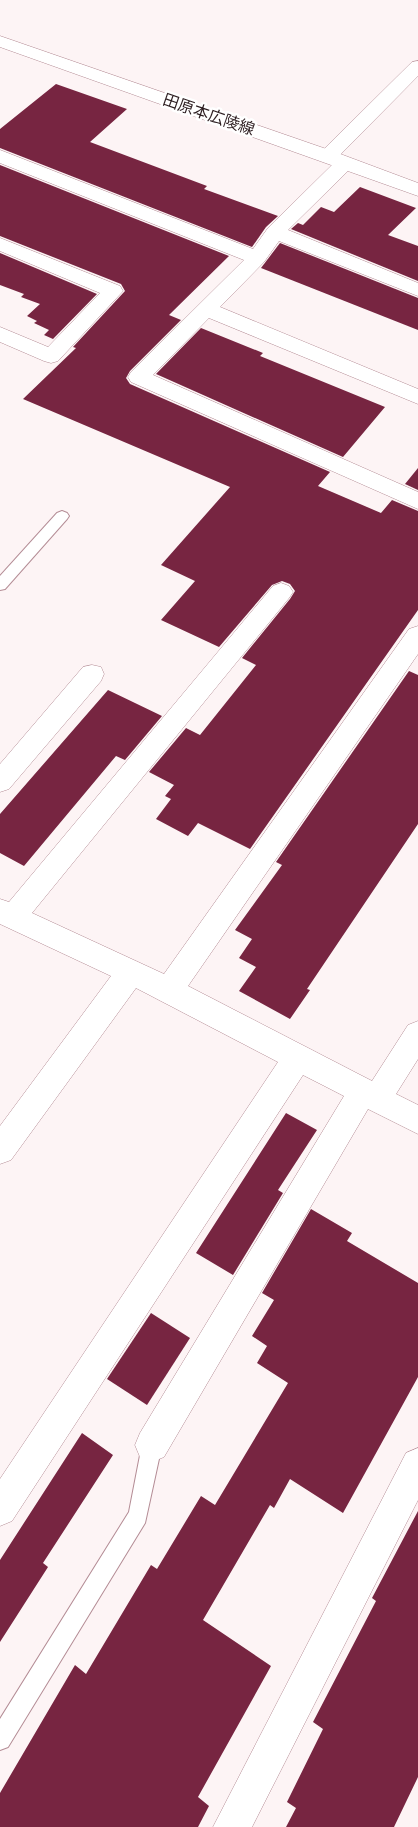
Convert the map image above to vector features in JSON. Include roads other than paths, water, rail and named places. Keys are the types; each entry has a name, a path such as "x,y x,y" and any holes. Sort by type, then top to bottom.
{"street":[{"name":"田原本広陵線","path":"0,41 328,156 418,190"},
{"path":"328,156 418,66"},
{"path":"0,156 257,258"},
{"path":"346,163 275,232 257,258 139,377 418,501"},
{"path":"275,232 418,290"},
{"path":"0,244 113,291 50,356 0,334"},
{"path":"206,309 418,398"},
{"path":"281,592 6,914 169,990 418,1120"},
{"path":"169,990 418,635"},
{"path":"0,782 92,674"},
{"path":"0,1150 131,972"},
{"path":"152,1445 370,1095 418,1034"},
{"path":"0,1509 298,1057"},
{"path":"232,1827 418,1465"}],"lane":[{"path":"0,585 62,516"},
{"path":"0,1739 138,1516 152,1445"}]}
